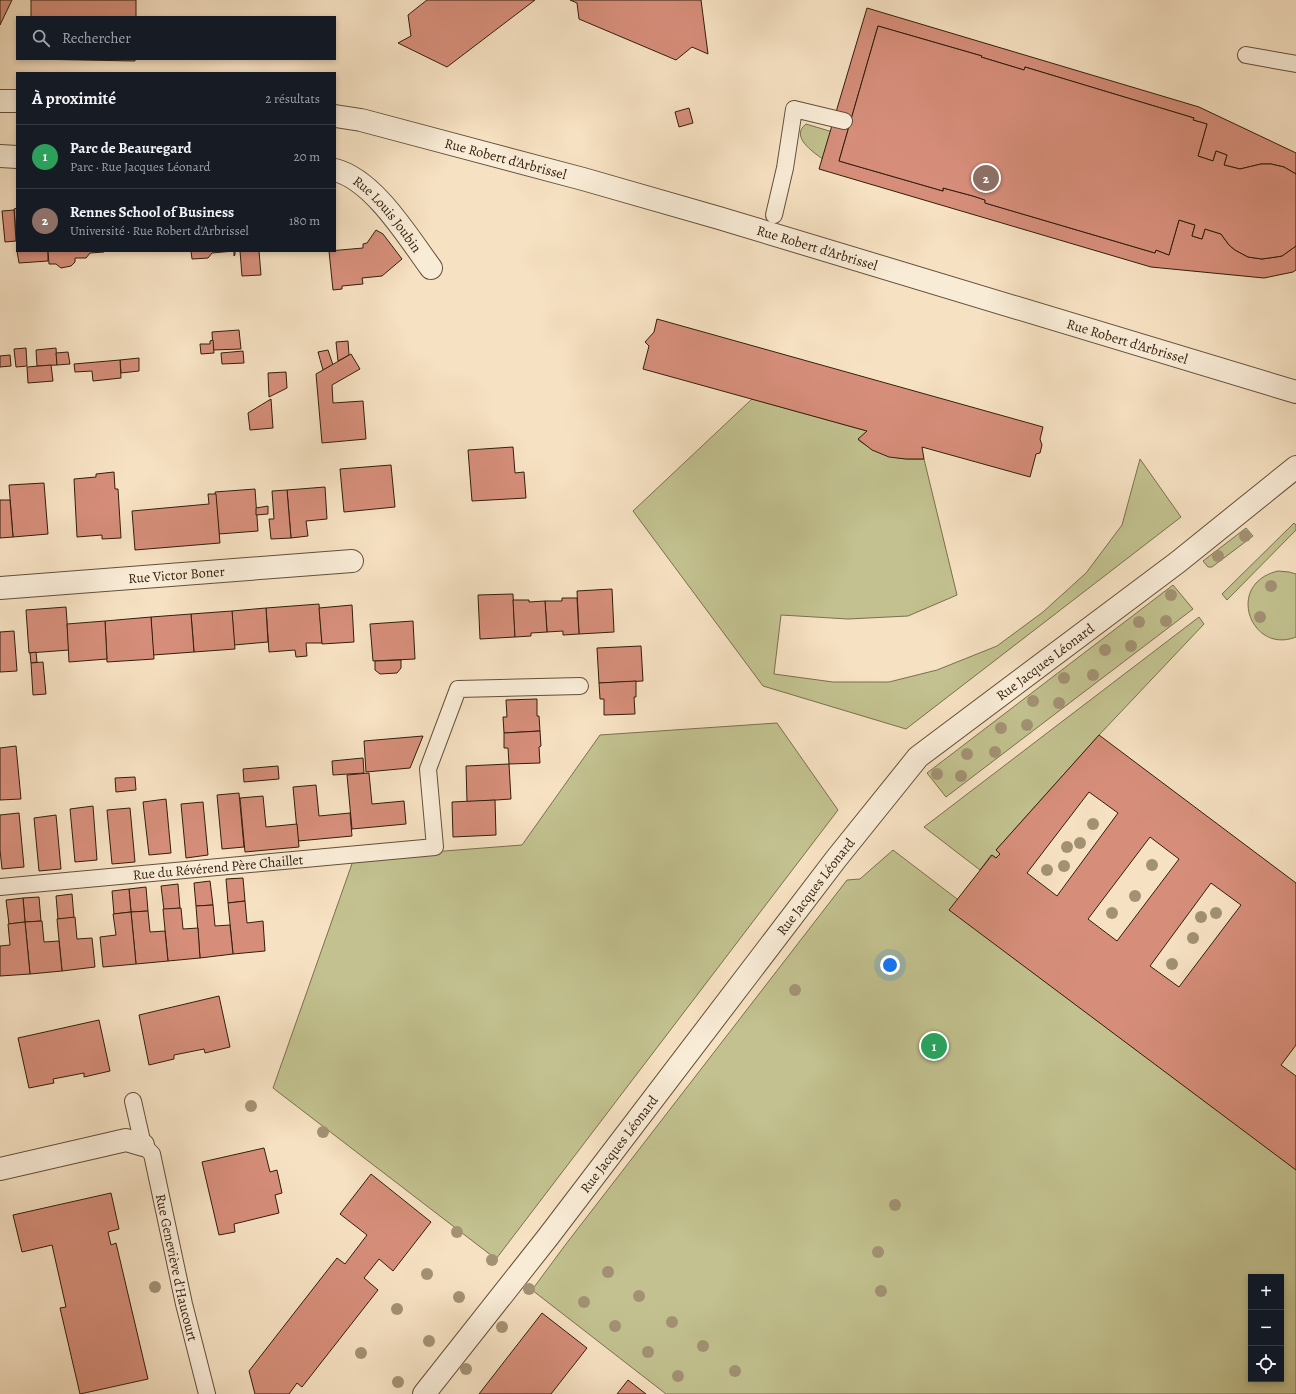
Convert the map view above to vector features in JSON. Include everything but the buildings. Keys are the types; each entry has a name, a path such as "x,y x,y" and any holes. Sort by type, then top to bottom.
{"street":[{"path":"0,101 16,101"},
{"name":"Rue Robert d'Arbrissel","path":"336,116 369,122 583,179 719,218 1296,392"},
{"path":"0,156 16,157"},
{"name":"Rue Louis Joubin","path":"336,170 357,181 375,194 430,268"},
{"name":"Rue Jacques Léonard","path":"424,1394 548,1237 836,859 918,757 1178,562 1296,467"},
{"name":"Rue Victor Boner","path":"0,588 352,561"},
{"path":"0,1169 126,1140 138,1122"}],"lane":[{"path":"1246,55 1296,64"},
{"path":"774,215 785,168 794,109 844,121"},
{"name":"Rue du Révérend Père Chaillet","path":"0,887 435,847 428,768 458,689 580,686"},
{"name":"Rue Geneviève d'Haucourt","path":"138,1122 152,1154 184,1304 207,1394"}],"shaded area":[{"path":"806,124 846,136 828,163 806,146 802,140 800,135 801,129"},
{"path":"752,399 867,431 858,440 873,450 889,456 906,459 924,459 957,595 908,616 848,619 781,615 774,674 833,682 889,682 937,670 997,646 1043,612 1086,573 1122,525 1140,459 1181,517 906,729 763,686 633,511"},
{"path":"1294,523 1296,525 1296,530 1227,600 1222,594"},
{"path":"1246,528 1253,536 1212,567 1208,567 1203,561"},
{"path":"1278,571 1296,574 1296,637 1280,640 1267,636 1256,627 1250,616 1248,602 1252,589 1261,578"},
{"path":"1173,585 1193,609 946,797 927,773"},
{"path":"1199,617 1204,624 1099,735 996,850 1000,854 996,858 991,855 980,870 924,827"},
{"path":"777,723 838,810 496,1259 273,1088 354,858 522,845 600,735"},
{"path":"893,850 1296,1158 1296,1394 666,1394 532,1290 847,880 860,879"}],"place":[{"name":"Rennes School of Business","path":"986,178"},
{"name":"Parc de Beauregard","path":"934,1046"}]}
